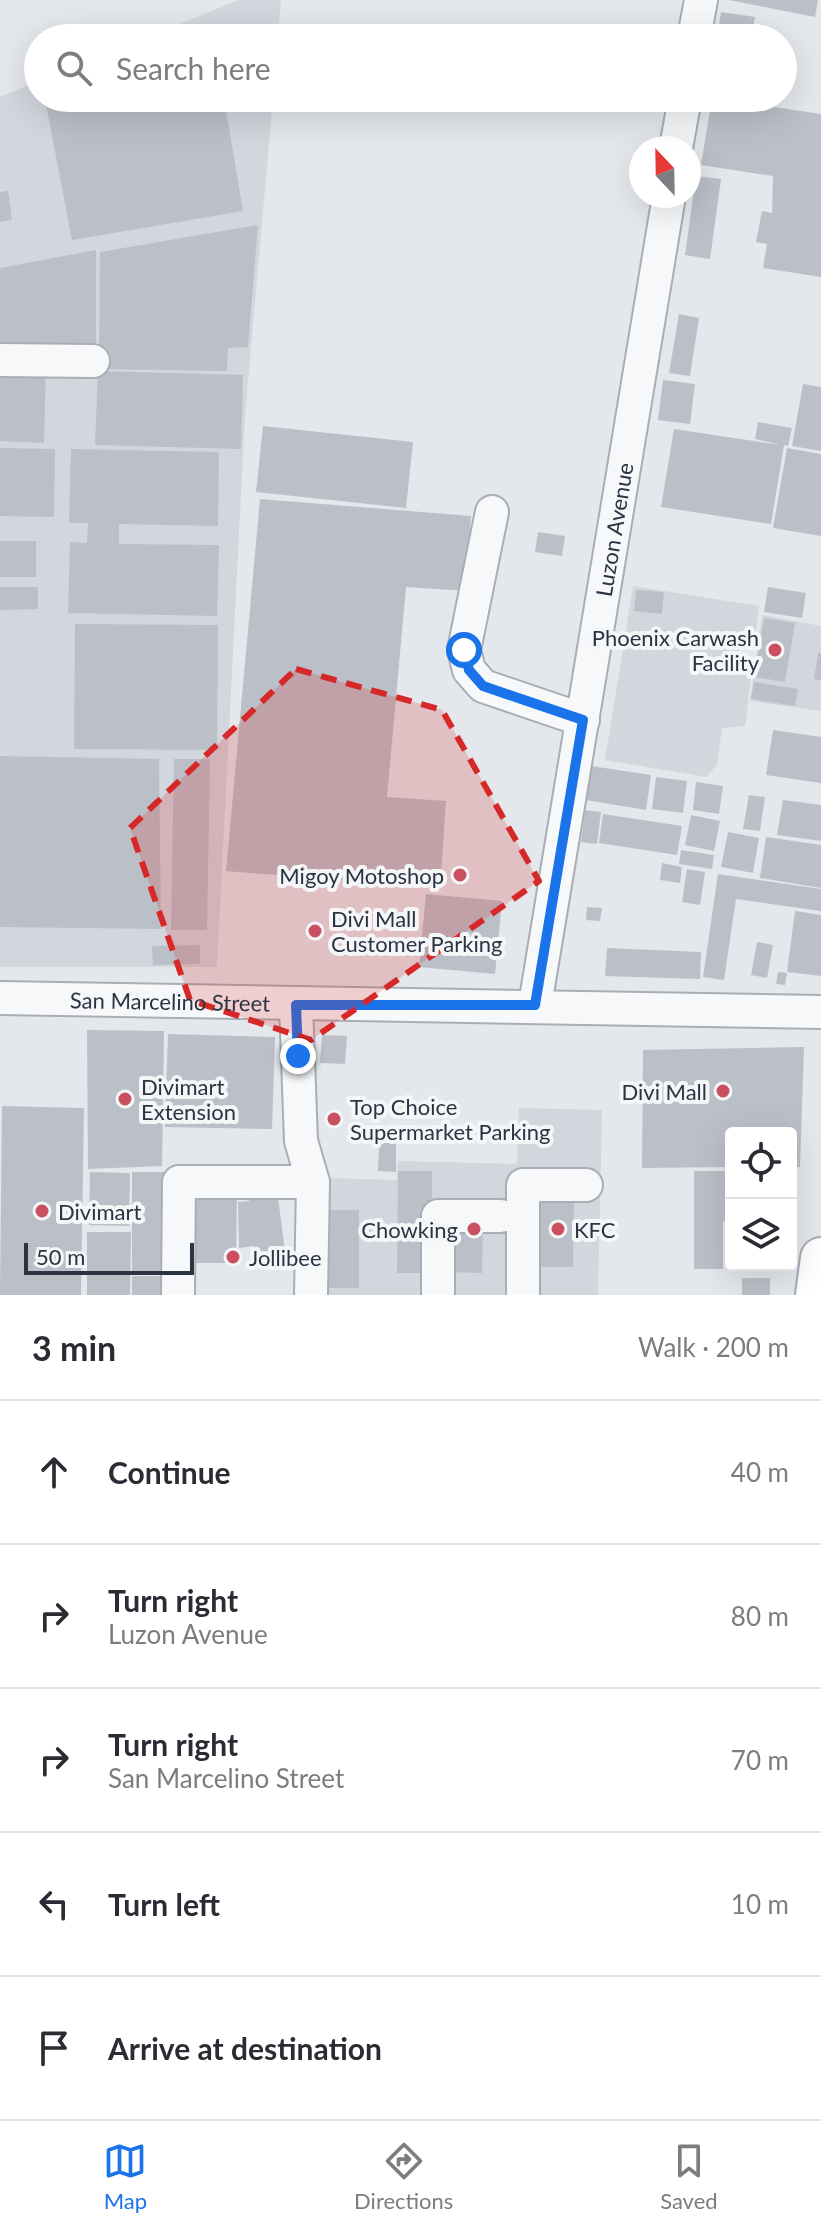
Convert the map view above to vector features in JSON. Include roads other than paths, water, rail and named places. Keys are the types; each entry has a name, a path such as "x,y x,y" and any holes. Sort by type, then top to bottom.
{"main road":[{"path":"816,1295 821,1258"}],"street":[{"path":"697,24 701,0"},
{"path":"678,136 682,112"},
{"name":"Luzon Avenue","path":"535,1005 667,208"},
{"path":"0,360 93,361"},
{"path":"492,512 464,650 469,670 483,686 583,720"},
{"name":"San Marcelino Street","path":"0,998 821,1012"},
{"path":"296,1005 301,1141 313,1182 311,1295"},
{"path":"178,1295 179,1182 313,1182"},
{"path":"523,1295 523,1185 586,1185"},
{"path":"438,1295 438,1216 501,1216"}],"place":[{"name":"Phoenix Carwash Facility","path":"775,650"},
{"name":"Migoy Motoshop","path":"460,875"},
{"name":"Divi Mall Customer Parking","path":"315,931"},
{"name":"Divi Mall","path":"723,1091"},
{"name":"Divimart Extension","path":"125,1099"},
{"name":"Top Choice Supermarket Parking","path":"334,1119"},
{"name":"Divimart","path":"42,1211"},
{"name":"Chowking","path":"474,1229"},
{"name":"KFC","path":"558,1229"},
{"name":"Jollibee","path":"233,1257"}]}
